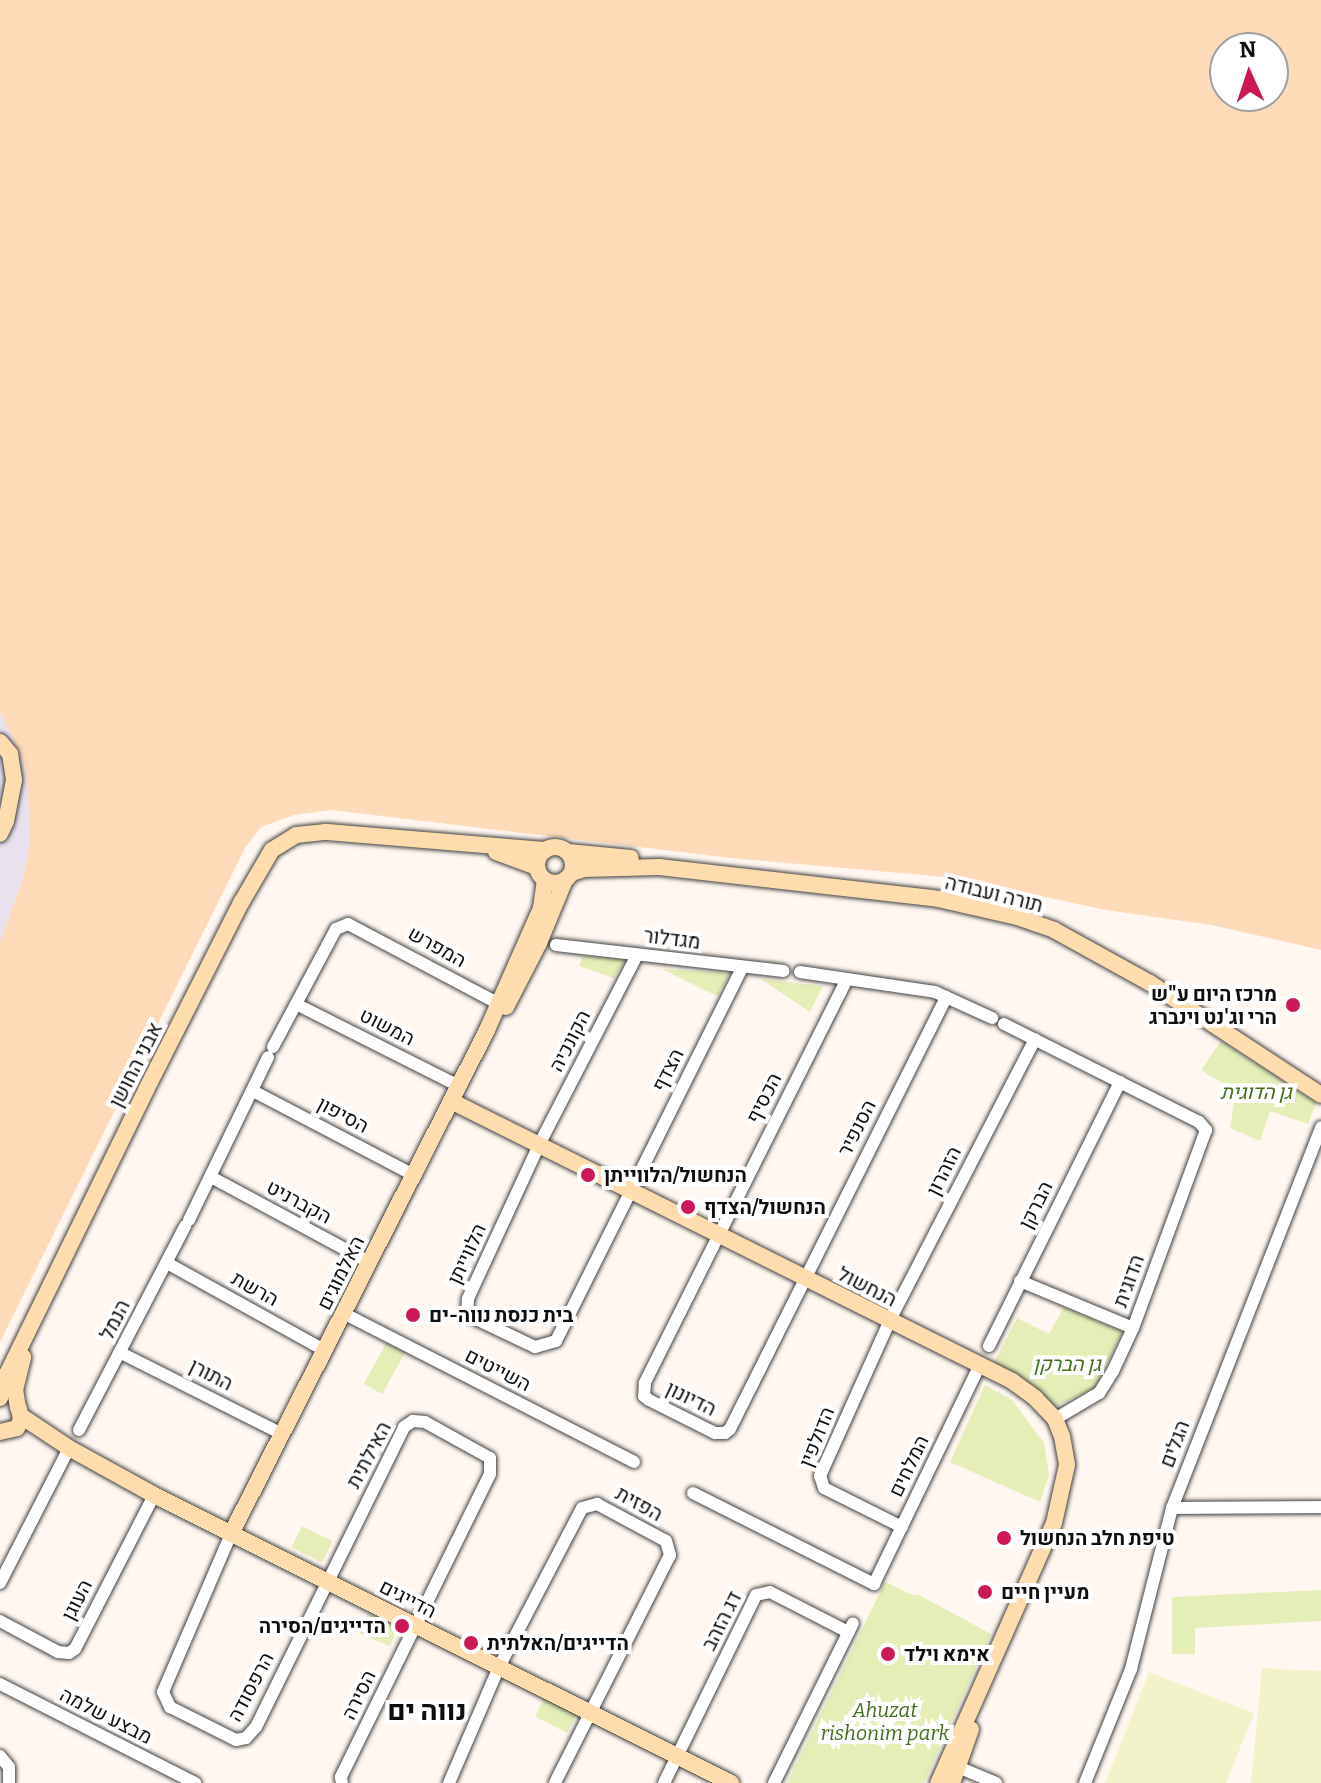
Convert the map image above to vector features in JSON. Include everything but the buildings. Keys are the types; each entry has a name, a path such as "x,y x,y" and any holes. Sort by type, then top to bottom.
{"street":[{"path":"0,742 10,754 14,780 6,821 0,834"},
{"name":"אבני החושן","path":"0,1400 7,1374 36,1313 247,891 272,850 296,835 326,832 476,845"},
{"path":"476,845 545,850 557,847 568,852 573,862 568,877 555,884 541,874 476,845"},
{"path":"541,874 545,850"},
{"name":"תורה ועבודה","path":"568,852 632,859 659,867"},
{"name":"תורה ועבודה","path":"568,877 584,869 659,867 938,899 1030,921 1054,930 1150,983 1321,1095"},
{"name":"האלמוגים","path":"501,1005 541,908 541,874"},
{"name":"האלמוגים","path":"231,1534 487,1030 539,943 568,877"},
{"name":"המפרש","path":"348,924 501,1005"},
{"name":"הנמל","path":"79,1430 211,1177 270,1052 336,929 348,924"},
{"name":"מגדלור","path":"556,945 784,971"},
{"name":"הקונכיה","path":"539,1145 637,955"},
{"name":"הצדף","path":"629,1190 742,968"},
{"path":"800,972 935,992 1120,1082"},
{"name":"הכסיף","path":"717,1234 847,979"},
{"name":"הסנפיר","path":"804,1277 946,997"},
{"name":"המשוט","path":"296,1004 455,1093"},
{"name":"הזהרון","path":"890,1320 1035,1039"},
{"name":"הדוגית","path":"1055,1419 1099,1393 1133,1328 1206,1130 1199,1122 1120,1082"},
{"name":"הברקן","path":"989,1346 1120,1082"},
{"name":"הסיפון","path":"253,1091 414,1175"},
{"name":"הנחשול","path":"455,1093 539,1145 980,1365 1027,1391 1055,1419"},
{"name":"הגלים","path":"1085,1783 1131,1669 1172,1508 1321,1127"},
{"name":"הלווייתן","path":"539,1145 468,1299 467,1312 472,1317 535,1347 556,1341 629,1190"},
{"name":"הקברניט","path":"211,1177 369,1262"},
{"name":"הדיונון","path":"717,1234 645,1383 644,1396 662,1407 715,1433 725,1433 804,1277"},
{"name":"הרשת","path":"167,1263 324,1350"},
{"path":"1020,1281 1133,1328"},
{"name":"אבני החושן","path":"9,1426 18,1375 36,1313"},
{"name":"השייטים","path":"343,1313 634,1462"},
{"name":"הדולפין","path":"890,1320 820,1481 824,1488 902,1527"},
{"name":"התורן","path":"121,1353 282,1434"},
{"name":"המלחים","path":"693,1493 874,1584 980,1365"},
{"name":"הדייגים","path":"0,1400 9,1402 9,1426 69,1448 231,1534 731,1783"},
{"path":"938,1783 952,1771 1004,1629 1048,1539 1065,1483 1065,1447 1055,1419"},
{"name":"האילתית","path":"326,1581 404,1427 413,1421 425,1422 487,1454 491,1469 414,1625"},
{"path":"0,1583 69,1448"},
{"name":"העוגן","path":"0,1621 58,1652 69,1653 75,1649 154,1495"},
{"name":"הפזית","path":"499,1667 582,1508 602,1506 666,1541 670,1555 589,1712"},
{"path":"1172,1508 1321,1507"},
{"name":"הרפסודה","path":"231,1534 163,1692 170,1707 236,1740 251,1734 326,1581"},
{"name":"דג הזהב","path":"676,1756 756,1595 770,1592 851,1627 774,1783"},
{"name":"הסירה","path":"342,1783 341,1777 414,1625"},
{"path":"449,1783 499,1667"},
{"name":"מבצע שלמה","path":"0,1684 195,1783"},
{"path":"555,1783 589,1712"},
{"path":"0,1756 9,1767 9,1783"},
{"path":"664,1783 676,1756"},
{"path":"952,1771 996,1783"}],"shaded area":[{"path":"0,712 22,758 28,788 30,844 22,881 0,941"}],"green space":[{"path":"583,956 626,959 614,978 579,966"},
{"path":"662,969 730,973 717,996"},
{"path":"761,979 823,986 810,1012"},
{"name":"גן הדוגית","path":"1221,1041 1316,1103 1308,1124 1270,1111 1260,1141 1230,1128 1234,1103 1229,1087 1201,1070"},
{"name":"גן הברקן","path":"1064,1307 1122,1332 1096,1388 1053,1407 992,1366 1017,1318 1049,1334"},
{"path":"388,1340 406,1350 382,1394 364,1384"},
{"path":"985,1385 1012,1400 1044,1443 1049,1475 1040,1502 950,1462"},
{"path":"302,1526 333,1541 322,1562 291,1548"},
{"name":"Ahuzat rishonim park","path":"885,1582 915,1596 917,1594 991,1634 924,1783 787,1783"},
{"path":"1321,1590 1321,1621 1195,1628 1195,1654 1172,1654 1172,1597"},
{"path":"368,1613 398,1626 390,1646 359,1633"},
{"path":"1262,1668 1321,1671 1321,1783 1251,1783"},
{"path":"1149,1672 1254,1713 1226,1783 1105,1783"},
{"path":"545,1697 577,1713 567,1733 535,1717"}],"sand":[{"path":"0,0 1321,0 1321,950 1212,925 1106,910 957,878 731,858 332,810 294,815 261,827 245,848 0,1342 0,941 22,881 30,844 28,788 22,758 0,712"}],"place":[{"name":"מרכז היום ע\"ש הרי וג'נט וינברג","path":"1293,1005"},
{"name":"הנחשול/הלווייתן","path":"588,1175"},
{"name":"הנחשול/הצדף","path":"688,1207"},
{"name":"בית כנסת נווה-ים","path":"413,1315"},
{"name":"טיפת חלב הנחשול","path":"1004,1538"},
{"name":"מעיין חיים","path":"985,1592"},
{"name":"הדייגים/הסירה","path":"402,1626"},
{"name":"הדייגים/האלתית","path":"471,1643"},
{"name":"אימא וילד","path":"888,1654"}],"district":[{"name":"נווה ים","path":"427,1711"}]}
